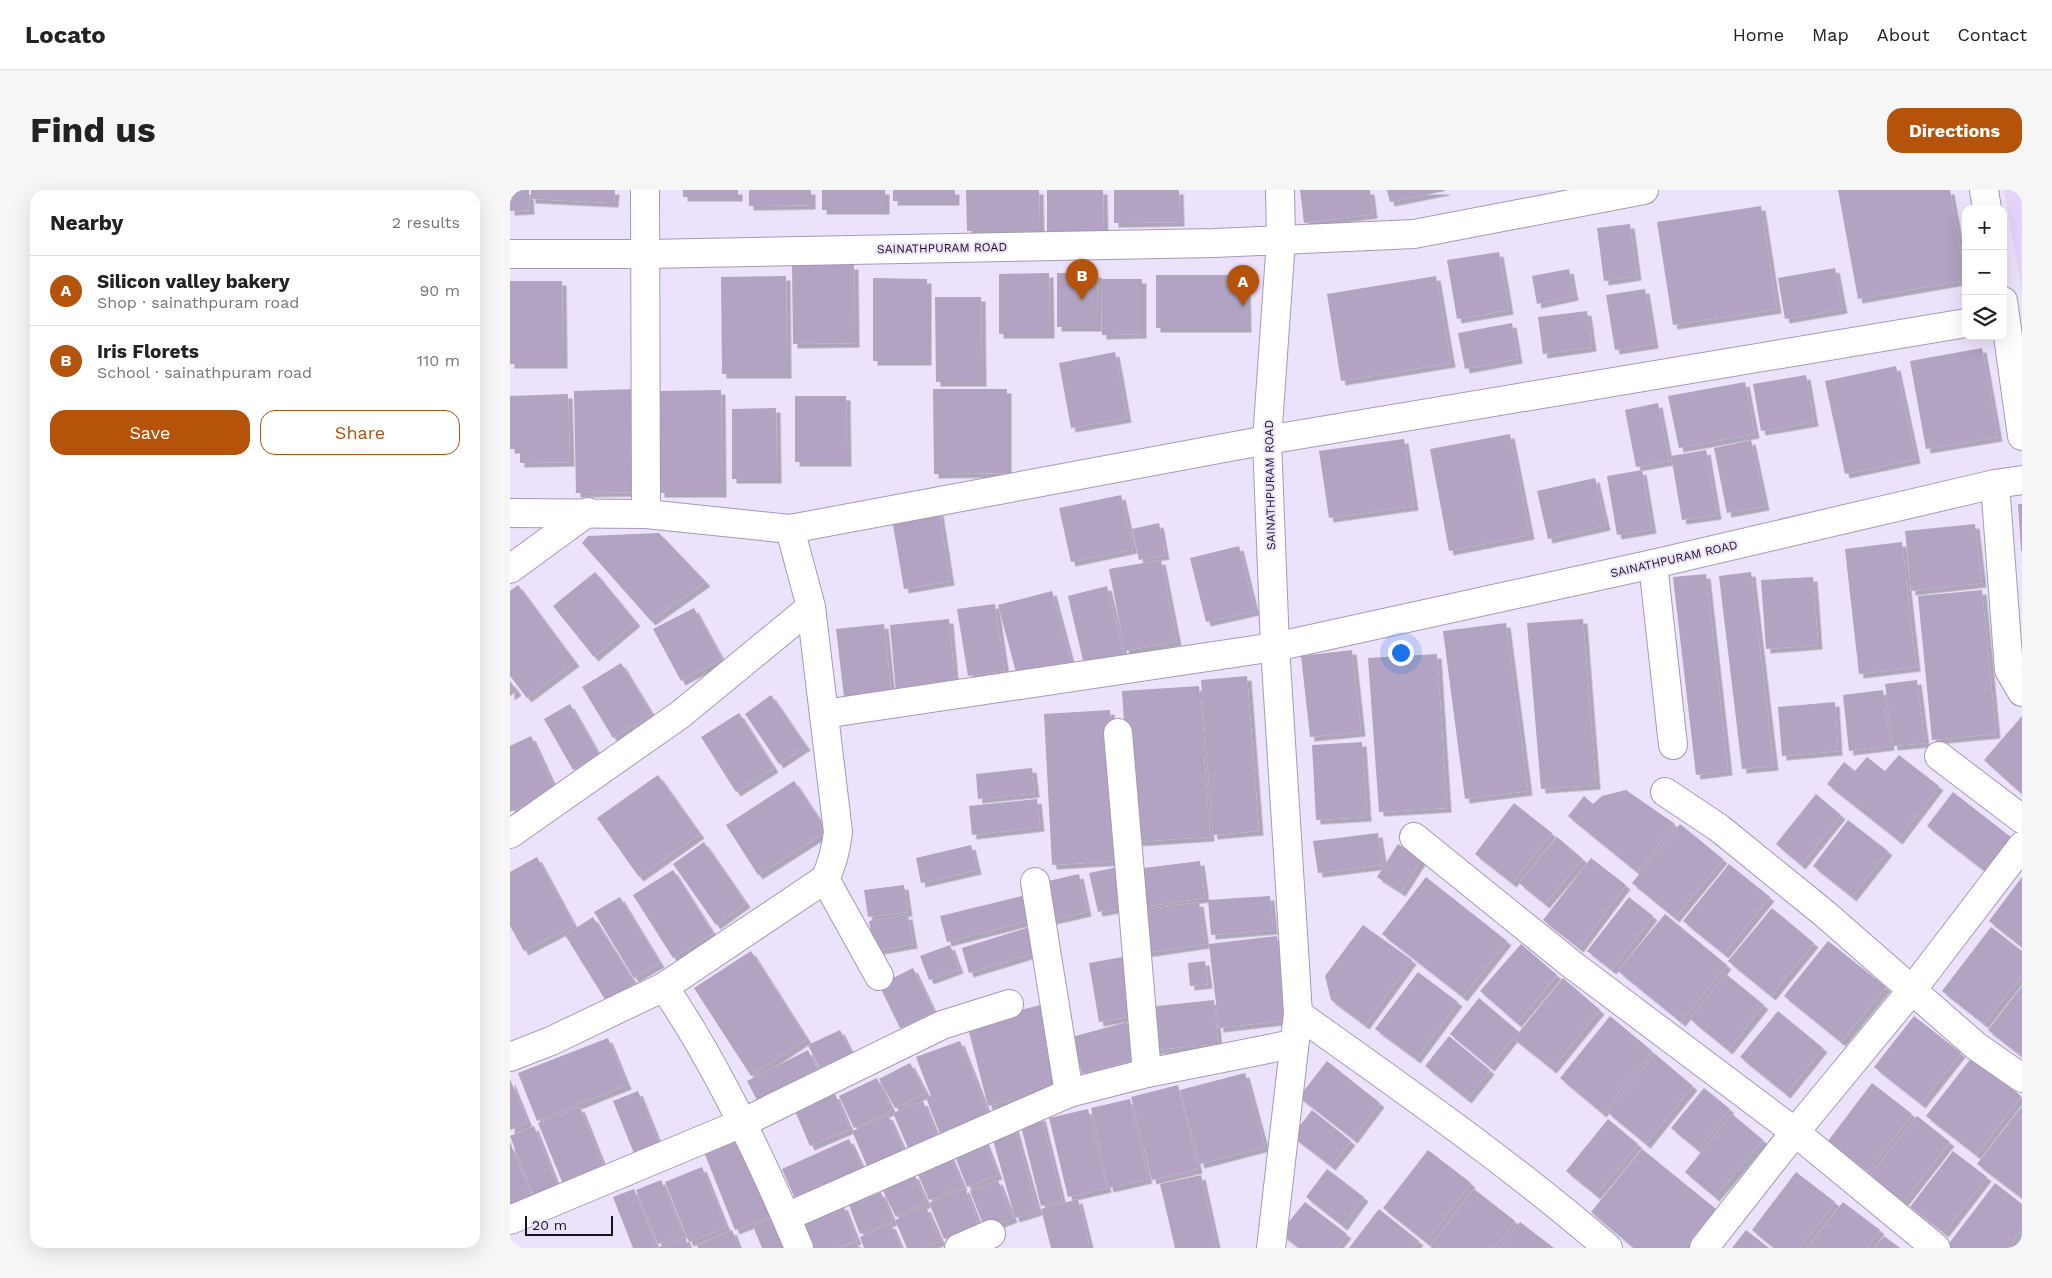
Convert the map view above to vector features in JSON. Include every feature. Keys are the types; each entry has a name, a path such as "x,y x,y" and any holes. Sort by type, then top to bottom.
{"street":[{"path":"645,190 646,514"},
{"path":"1280,190 1281,240 1414,234 1644,190"},
{"path":"1984,190 1986,205"},
{"name":"SAINATHPURAM ROAD","path":"510,254 646,254 1214,243 1281,240 1267,440 1275,647 1653,564 1995,484 2022,480"},
{"path":"2009,312 2022,436"},
{"path":"510,513 588,512 646,514 790,529 1267,440 1962,324"},
{"path":"1995,484 2009,670 2022,692"},
{"path":"510,569 588,512"},
{"path":"510,1057 551,1042 664,987 825,879 835,854 838,832 811,607 790,529"},
{"path":"1653,564 1673,745"},
{"path":"510,834 681,714 811,607"},
{"path":"824,714 1275,647 1298,1014 1291,1089 1271,1248"},
{"path":"1118,733 1147,1074"},
{"path":"1940,756 2022,819"},
{"path":"1665,792 1719,828 1825,914 1976,1046 2022,1078"},
{"path":"1414,837 1570,963 1795,1132 1936,1248"},
{"path":"1704,1248 1795,1132 1912,990 2022,846"},
{"path":"825,879 879,976"},
{"path":"1035,882 1069,1094"},
{"path":"664,987 682,1013 742,1122 799,1248"},
{"path":"510,1220 742,1122 942,1025 1009,1004"},
{"path":"1298,1014 1473,1140 1562,1208 1608,1248"},
{"path":"786,1217 1069,1094 1147,1074 1294,1044"},
{"path":"959,1248 991,1234"}],"shaded area":[{"path":"2004,190 2022,190 2022,292 2007,205"}],"building":[{"path":"510,190 529,190 530,210 510,211"},
{"path":"531,190 615,190 614,203 531,199"},
{"path":"683,190 738,190 738,197 683,197"},
{"path":"749,190 811,190 811,205 749,206"},
{"path":"822,190 885,190 885,210 822,210"},
{"path":"893,190 955,190 955,201 893,201"},
{"path":"966,190 1039,190 1040,231 967,231"},
{"path":"1047,190 1103,190 1104,233 1047,233"},
{"path":"1114,190 1179,190 1180,222 1114,223"},
{"path":"1300,190 1370,190 1373,214 1304,223"},
{"path":"1387,190 1445,190 1445,191 1390,202"},
{"path":"1838,190 1950,190 1962,258 1962,281 1858,299"},
{"path":"1761,206 1777,309 1673,325 1657,222"},
{"path":"1630,224 1637,276 1604,281 1597,228"},
{"path":"1499,252 1509,310 1457,319 1447,260"},
{"path":"792,265 854,265 855,343 793,344"},
{"path":"1835,268 1843,309 1785,319 1778,278"},
{"path":"1569,269 1574,296 1537,304 1532,276"},
{"path":"1049,273 1050,334 999,334 999,274"},
{"path":"1057,273 1097,273 1098,327 1057,327"},
{"path":"1156,275 1246,275 1247,328 1156,328"},
{"path":"786,276 787,374 722,374 721,277"},
{"path":"1436,276 1451,363 1341,381 1327,294"},
{"path":"873,278 927,279 927,361 873,361"},
{"path":"1101,279 1142,279 1142,334 1102,335"},
{"path":"510,281 562,281 563,364 510,364"},
{"path":"1645,289 1654,344 1615,350 1606,295"},
{"path":"935,297 981,297 982,382 936,382"},
{"path":"1587,311 1592,347 1543,354 1538,317"},
{"path":"1512,323 1518,359 1465,369 1458,333"},
{"path":"1982,348 1998,437 1926,449 1910,361"},
{"path":"1115,352 1127,418 1071,428 1059,363"},
{"path":"1896,366 1916,459 1845,474 1825,381"},
{"path":"1806,375 1814,422 1761,431 1753,384"},
{"path":"1745,382 1755,434 1679,448 1668,396"},
{"path":"636,389 638,492 576,493 574,391"},
{"path":"933,389 1007,389 1007,473 934,474"},
{"path":"721,390 722,493 660,493 659,391"},
{"path":"568,394 570,462 520,463 520,449 510,449 510,396"},
{"path":"795,396 846,396 847,462 795,462"},
{"path":"1658,403 1669,461 1636,467 1625,410"},
{"path":"776,408 777,479 732,479 732,409"},
{"path":"1510,434 1530,535 1449,551 1430,449"},
{"path":"1404,439 1414,506 1329,518 1319,451"},
{"path":"1751,440 1765,506 1727,513 1714,448"},
{"path":"1706,450 1717,515 1682,520 1671,456"},
{"path":"1642,470 1652,529 1617,535 1607,476"},
{"path":"1595,478 1606,526 1548,539 1537,491"},
{"path":"1121,495 1133,549 1071,562 1059,508"},
{"path":"2018,504 2022,504 2022,551 2021,551"},
{"path":"939,511 950,581 904,589 892,519"},
{"path":"1159,523 1165,555 1139,560 1132,529"},
{"path":"1975,524 1982,583 1911,591 1905,531"},
{"path":"659,533 706,582 651,621 582,543 588,536"},
{"path":"1902,542 1916,667 1859,674 1845,549"},
{"path":"1239,546 1255,611 1206,622 1190,558"},
{"path":"1161,560 1177,641 1125,651 1109,569"},
{"path":"595,572 636,622 594,657 553,606"},
{"path":"1751,572 1774,766 1742,769 1719,576"},
{"path":"1706,574 1728,771 1696,775 1673,577"},
{"path":"1813,577 1818,645 1766,649 1761,580"},
{"path":"518,585 575,662 527,698 510,676 510,591"},
{"path":"1107,586 1124,655 1084,665 1068,596"},
{"path":"1982,590 1996,734 1932,740 1918,596"},
{"path":"1052,591 1071,662 1017,676 998,605"},
{"path":"995,604 1005,671 968,676 957,609"},
{"path":"694,608 722,659 681,681 653,629"},
{"path":"949,619 955,686 896,692 890,625"},
{"path":"1583,619 1596,785 1541,789 1527,623"},
{"path":"1506,623 1528,791 1465,799 1443,631"},
{"path":"884,624 891,692 844,697 836,629"},
{"path":"1352,650 1361,732 1310,737 1301,656"},
{"path":"1437,654 1447,808 1379,812 1368,658"},
{"path":"621,663 652,714 613,738 582,687"},
{"path":"1247,676 1259,831 1213,835 1201,680"},
{"path":"1917,680 1925,743 1893,746 1885,684"},
{"path":"510,681 517,691 510,696"},
{"path":"1199,686 1210,837 1132,842 1122,691"},
{"path":"1883,690 1890,746 1849,751 1843,695"},
{"path":"771,695 806,746 779,764 745,714"},
{"path":"1835,702 1838,751 1782,756 1778,707"},
{"path":"570,704 599,755 573,770 544,719"},
{"path":"1110,710 1118,861 1052,865 1044,714"},
{"path":"739,713 774,768 736,792 701,737"},
{"path":"2022,716 2022,794 1984,760"},
{"path":"531,736 556,791 510,812 510,746"},
{"path":"1362,742 1367,817 1316,820 1312,745"},
{"path":"1899,755 1939,786 1898,840 1827,784 1844,762 1855,771 1867,757 1885,771"},
{"path":"1032,768 1035,793 978,799 976,774"},
{"path":"658,775 700,834 639,877 597,818"},
{"path":"794,781 827,831 758,875 726,825"},
{"path":"1626,790 1675,824 1637,872 1568,816 1584,796 1593,804 1602,796"},
{"path":"1953,792 2012,838 1986,872 1927,826"},
{"path":"1816,794 1841,815 1801,865 1776,844"},
{"path":"1037,799 1040,827 972,835 969,806"},
{"path":"1514,803 1552,833 1512,883 1475,854"},
{"path":"1848,820 1888,851 1852,897 1813,866"},
{"path":"1680,824 1723,859 1675,918 1632,883"},
{"path":"1378,833 1383,865 1318,873 1313,841"},
{"path":"1557,837 1583,859 1545,904 1519,883"},
{"path":"704,842 746,903 716,925 673,864"},
{"path":"1398,844 1422,859 1401,892 1377,877"},
{"path":"971,845 977,870 921,883 916,858"},
{"path":"537,857 574,925 524,951 510,926 510,872"},
{"path":"1591,858 1626,885 1579,948 1543,920"},
{"path":"1200,861 1205,898 1141,907 1136,869"},
{"path":"1729,864 1770,897 1724,954 1683,921"},
{"path":"1118,867 1126,907 1098,912 1089,873"},
{"path":"673,870 713,933 673,958 633,895"},
{"path":"1079,874 1087,912 1052,920 1044,882"},
{"path":"1426,877 1507,941 1463,997 1382,934"},
{"path":"2022,877 2022,947 1989,921"},
{"path":"904,885 908,912 868,917 864,890"},
{"path":"1022,896 1029,921 947,942 940,916"},
{"path":"1270,896 1273,930 1211,935 1208,900"},
{"path":"620,897 660,963 634,978 594,912"},
{"path":"1629,897 1653,916 1612,970 1587,951"},
{"path":"1199,902 1205,944 1144,953 1138,911"},
{"path":"1772,908 1814,943 1771,996 1728,961"},
{"path":"1665,914 1727,965 1681,1022 1618,971"},
{"path":"908,915 913,944 874,951 869,921"},
{"path":"593,917 635,983 606,1001 565,935"},
{"path":"1036,925 1044,950 969,973 962,948"},
{"path":"1363,925 1412,960 1365,1025 1331,1000 1325,976"},
{"path":"1991,927 2022,951 2022,975 1984,1024 1942,991"},
{"path":"1277,936 1288,1020 1219,1028 1209,944"},
{"path":"1828,941 1886,987 1841,1042 1784,996"},
{"path":"1521,944 1557,975 1517,1023 1480,991"},
{"path":"950,945 959,969 929,980 920,956"},
{"path":"751,951 807,1039 751,1076 694,988"},
{"path":"1123,957 1133,1016 1099,1022 1089,963"},
{"path":"1205,961 1208,984 1190,986 1188,963"},
{"path":"913,968 934,1012 900,1028 879,985"},
{"path":"1418,972 1458,1002 1416,1059 1375,1029"},
{"path":"1726,974 1764,1005 1728,1050 1690,1019"},
{"path":"1563,978 1600,1010 1552,1069 1513,1038 1490,1067 1450,1034 1479,998 1519,1032"},
{"path":"2022,986 2022,1053 2020,1055 1988,1030"},
{"path":"1214,1000 1218,1044 1153,1050 1148,1007"},
{"path":"1044,1004 1066,1086 988,1106 967,1024"},
{"path":"1778,1011 1823,1048 1786,1094 1740,1057"},
{"path":"1610,1016 1652,1051 1602,1113 1560,1078"},
{"path":"1914,1016 1961,1053 1921,1104 1874,1067"},
{"path":"1127,1022 1137,1059 1082,1074 1072,1037"},
{"path":"840,1030 853,1056 821,1071 808,1045"},
{"path":"1449,1036 1490,1070 1467,1099 1425,1066"},
{"path":"608,1038 627,1085 537,1121 518,1073"},
{"path":"960,1041 989,1115 940,1134 926,1098 931,1096 916,1057"},
{"path":"808,1050 818,1071 758,1102 747,1081"},
{"path":"1655,1054 1693,1086 1646,1144 1607,1112"},
{"path":"1972,1057 2021,1096 1976,1155 1926,1116"},
{"path":"1327,1061 1380,1103 1353,1139 1299,1097"},
{"path":"910,1063 926,1093 895,1108 879,1079"},
{"path":"1245,1073 1265,1147 1200,1164 1180,1090"},
{"path":"877,1078 892,1110 854,1128 839,1096"},
{"path":"510,1079 528,1123 510,1130"},
{"path":"1872,1083 1912,1114 1868,1172 1828,1141"},
{"path":"1178,1085 1198,1169 1152,1180 1131,1097"},
{"path":"1704,1088 1730,1109 1698,1150 1671,1128"},
{"path":"638,1091 660,1146 635,1156 613,1101"},
{"path":"835,1094 850,1129 810,1146 795,1111"},
{"path":"1130,1099 1148,1179 1109,1188 1091,1108"},
{"path":"923,1101 937,1136 908,1148 893,1113"},
{"path":"2022,1106 2022,1198 1977,1164"},
{"path":"580,1107 604,1167 563,1184 538,1123"},
{"path":"1088,1109 1107,1188 1068,1197 1049,1118"},
{"path":"1312,1110 1351,1141 1331,1166 1292,1136"},
{"path":"1732,1114 1763,1140 1715,1197 1685,1172"},
{"path":"888,1115 904,1150 867,1166 852,1131"},
{"path":"1041,1116 1062,1201 1041,1206 1020,1122"},
{"path":"1917,1116 1950,1142 1901,1205 1868,1179"},
{"path":"1608,1119 1638,1144 1596,1195 1566,1171"},
{"path":"534,1126 557,1185 533,1195 510,1136"},
{"path":"1014,1126 1038,1211 1015,1218 991,1133"},
{"path":"742,1137 774,1215 735,1230 704,1152"},
{"path":"849,1139 864,1171 796,1201 782,1169"},
{"path":"984,1139 998,1175 967,1187 953,1151"},
{"path":"510,1142 532,1197 510,1205"},
{"path":"1642,1149 1716,1209 1684,1248 1634,1248 1591,1212"},
{"path":"1428,1150 1471,1183 1426,1242 1383,1208"},
{"path":"948,1151 963,1186 929,1200 914,1165"},
{"path":"1953,1151 1987,1177 1944,1233 1910,1207"},
{"path":"702,1167 726,1227 689,1242 665,1182"},
{"path":"1327,1169 1364,1197 1343,1226 1306,1197"},
{"path":"1796,1172 1835,1202 1800,1248 1774,1248 1752,1230"},
{"path":"914,1174 927,1203 896,1217 882,1189"},
{"path":"1201,1175 1217,1248 1175,1248 1160,1184"},
{"path":"661,1180 683,1234 658,1244 636,1190"},
{"path":"998,1180 1013,1218 985,1229 970,1191"},
{"path":"1995,1183 2022,1204 2022,1230 2008,1248 1950,1248 1947,1246"},
{"path":"965,1188 979,1224 944,1239 929,1203"},
{"path":"634,1189 656,1246 651,1248 633,1248 613,1197"},
{"path":"1474,1189 1515,1221 1494,1248 1432,1248 1430,1246"},
{"path":"881,1192 893,1221 860,1234 849,1205"},
{"path":"1078,1199 1090,1248 1051,1248 1041,1209"},
{"path":"1305,1202 1347,1234 1336,1248 1299,1248 1280,1233"},
{"path":"1843,1202 1880,1230 1867,1248 1807,1248"},
{"path":"843,1205 857,1240 837,1248 811,1248 800,1223"},
{"path":"926,1207 941,1241 924,1248 907,1248 895,1220"},
{"path":"1379,1209 1419,1241 1413,1248 1349,1248"},
{"path":"777,1216 786,1248 762,1248 753,1226"},
{"path":"1520,1222 1554,1248 1499,1248"},
{"path":"891,1224 901,1248 864,1248 860,1237"},
{"path":"732,1230 739,1248 698,1248 697,1245"},
{"path":"1746,1230 1769,1248 1732,1248"},
{"path":"1884,1236 1900,1248 1874,1248"},
{"path":"685,1237 689,1248 657,1248"},
{"path":"2022,1238 2022,1248 2014,1248"},
{"path":"856,1242 859,1248 842,1248"}],"place":[{"name":"Iris Florets","path":"1082,300"},
{"name":"Silicon valley bakery","path":"1243,306"}]}
